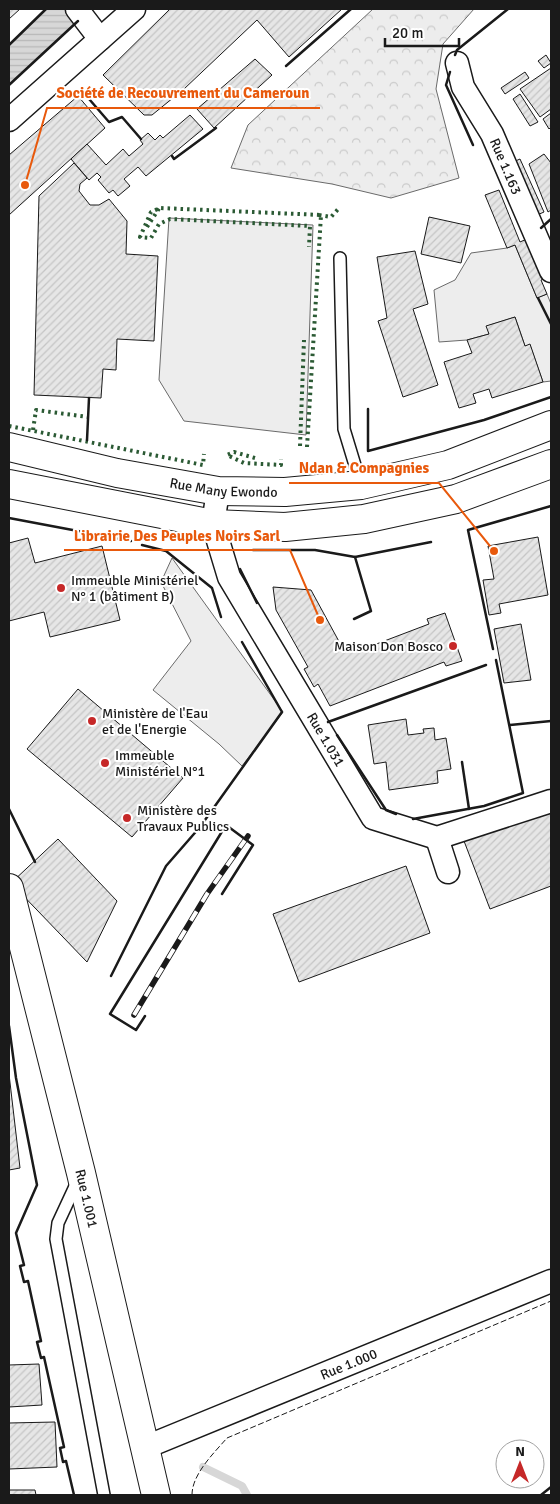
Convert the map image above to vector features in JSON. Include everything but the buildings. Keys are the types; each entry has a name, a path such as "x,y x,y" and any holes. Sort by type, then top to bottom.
{"main road":[{"name":"Rue Many Ewondo","path":"9,447 117,473 218,490 286,492 361,485 448,466 551,425"},
{"path":"9,484 213,524 286,527 364,519 456,499 551,464"},
{"name":"Rue 1.001","path":"10,895 81,1173 156,1495"}],"street":[{"path":"78,9 99,38"},
{"path":"9,120 99,38 134,9"},
{"name":"Rue 1.163","path":"457,63 463,87 492,134 551,272"},
{"name":"Rue 1.031","path":"218,490 213,524 229,577 373,818 437,838"},
{"path":"448,872 437,838 551,801"},
{"name":"Rue 1.000","path":"146,1447 551,1281"}],"lane":[{"path":"340,258 344,429 361,485"},
{"path":"81,1173 58,1223 56,1239 104,1495"}],"green space":[{"path":"373,9 474,9 443,44 436,89 459,178 391,198 332,184 231,168 248,125"}],"shaded area":[{"path":"46,9 91,9 9,85 9,45"},
{"path":"169,218 313,225 306,435 184,421 159,380"},
{"path":"515,245 537,298 547,294 551,304 551,381 543,382 530,345 525,346 515,317 487,326 489,334 467,340 439,342 434,290 455,280 471,253 507,248"},
{"path":"172,558 283,712 242,766 219,744 153,690 191,641 161,582"}],"waterway":[{"path":"203,1467 242,1486 247,1495"}],"railway":[{"path":"134,1015 207,894 248,836"}],"hedge":[{"path":"147,227 160,207"},
{"path":"319,215 331,217 340,207"},
{"path":"307,447 321,215 160,208 151,212 140,237 151,238 159,224 170,219 310,226 309,247"},
{"path":"300,446 304,340"},
{"path":"33,430 36,410 88,417"},
{"path":"9,426 203,465 204,454"},
{"path":"255,458 234,452 227,455 244,463 281,465 281,459"}],"fence":[{"path":"192,1495 193,1487 200,1472 227,1438 551,1301"}],"wall":[{"path":"9,45 46,9"},
{"path":"286,66 351,9"},
{"path":"455,55 457,50 508,9"},
{"path":"9,85 78,21"},
{"path":"450,72 446,85 473,145"},
{"path":"78,96 83,92 109,122 122,117 141,139"},
{"path":"172,156 174,159 216,128"},
{"path":"541,228 551,219"},
{"path":"538,298 551,324"},
{"path":"368,409 368,451 484,420 551,397"},
{"path":"87,440 89,398"},
{"path":"493,649 468,530 551,506"},
{"path":"9,518 131,541"},
{"path":"253,550 315,550 355,557 431,542"},
{"path":"142,545 166,551 212,588 221,617"},
{"path":"354,619 371,611 355,557"},
{"path":"240,569 257,603"},
{"path":"111,976 166,866 200,827 282,712 242,642"},
{"path":"413,819 484,806 523,793 496,660"},
{"path":"328,722 486,665"},
{"path":"510,725 551,721"},
{"path":"337,735 386,810 396,814"},
{"path":"462,762 469,809"},
{"path":"9,809 35,862"},
{"path":"145,1016 136,1030 110,1014 226,825 253,845 222,894"},
{"path":"9,1026 16,1078 37,1185 16,1233 24,1265 20,1266 24,1282 28,1281 41,1341 37,1342 41,1358 44,1357 64,1447 60,1448 63,1462 66,1461 74,1495"},
{"path":"541,1495 551,1487"}],"place":[{"name":"Société de Recouvrement du Cameroun","path":"25,185"},
{"name":"Ndan & Compagnies","path":"494,551"},
{"name":"Immeuble Ministériel N° 1 (bâtiment B)","path":"61,588"},
{"name":"Librairie Des Peuples Noirs Sarl","path":"320,620"},
{"name":"Maison Don Bosco","path":"453,646"},
{"name":"Ministère de l'Eau et de l'Energie","path":"92,721"},
{"name":"Immeuble Ministériel N°1","path":"105,763"},
{"name":"Ministère des Travaux Publics","path":"127,818"}]}
